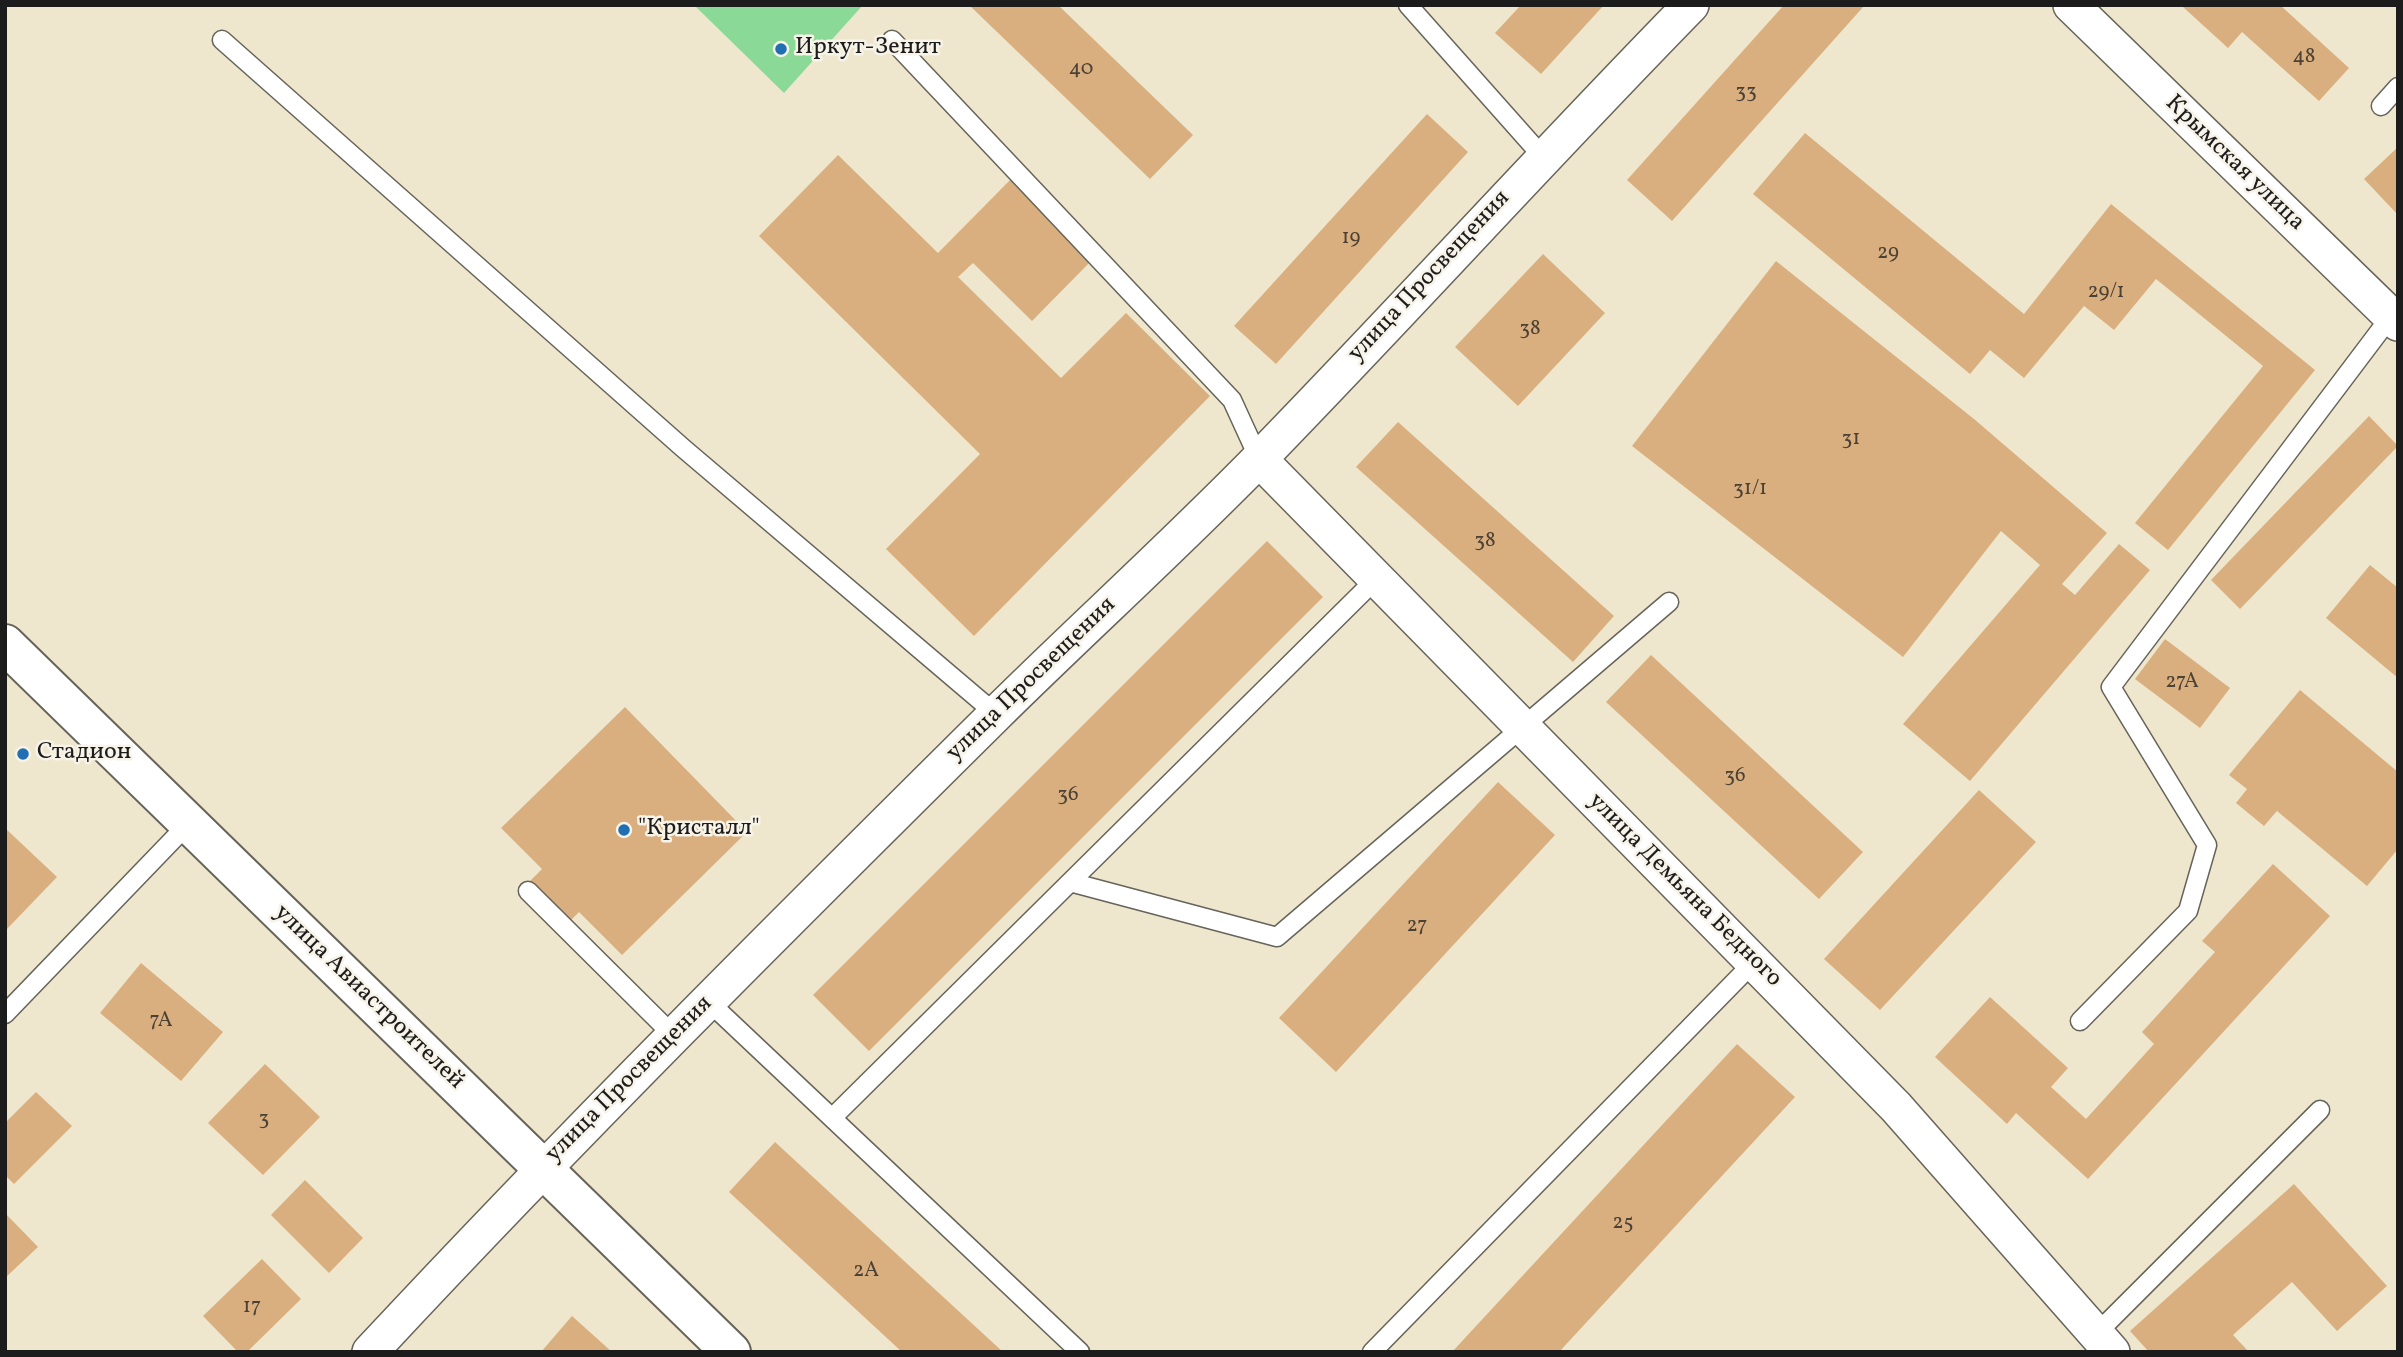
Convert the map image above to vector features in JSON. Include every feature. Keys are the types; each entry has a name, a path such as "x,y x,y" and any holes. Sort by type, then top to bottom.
{"street":[{"name":"улица Просвещения","path":"369,1352 542,1168 676,1038 996,714 1259,459 1543,157 1691,5"},
{"name":"Крымская улица","path":"2071,5 2395,320"},
{"name":"улица Демьяна Бедного","path":"1259,459 1896,1107 2104,1343"},
{"name":"улица Авиастроителей","path":"5,643 731,1352"}],"lane":[{"path":"1408,5 1543,157"},
{"path":"222,40 683,448 996,714"},
{"path":"892,40 1232,400 1259,459"},
{"path":"2381,106 2398,87"},
{"path":"2080,1021 2188,911 2207,845 2111,687 2395,320"},
{"path":"832,1118 1376,579"},
{"path":"1070,882 1277,937 1669,602"},
{"path":"5,1014 189,823"},
{"path":"528,891 676,1038"},
{"path":"1372,1352 1754,962"},
{"path":"709,1002 1080,1352"},
{"path":"2104,1343 2320,1110"}],"green space":[{"name":"Иркут-Зенит","path":"694,5 863,5 784,93"}],"building":[{"path":"969,5 1058,5 1193,135 1150,179"},
{"path":"1521,5 1604,5 1541,74 1495,33"},
{"path":"1784,5 1864,6 1672,221 1627,180"},
{"path":"2280,5 2349,68 2319,101 2242,32 2228,48 2183,7"},
{"path":"1427,114 1468,152 1276,364 1234,326"},
{"path":"1805,133 2024,314 2111,204 2315,370 2168,550 2135,523 2263,366 2156,279 2114,330 2084,306 2024,378 1990,350 1970,374 1753,194"},
{"path":"2398,147 2398,215 2364,179"},
{"path":"838,155 938,253 1014,176 1096,256 1032,321 973,263 958,277 1061,378 1126,313 1210,396 974,636 886,549 980,454 759,236"},
{"path":"1543,254 1605,313 1518,406 1455,347"},
{"path":"1776,261 1974,419 2107,533 2062,584 2075,595 2119,544 2150,570 1970,781 1903,724 2040,565 2001,531 1903,657 1632,446"},
{"path":"2369,416 2398,446 2240,609 2211,580"},
{"path":"1398,422 1614,616 1573,662 1356,467"},
{"path":"1267,541 1323,597 869,1051 813,995"},
{"path":"2370,565 2398,588 2398,678 2326,618"},
{"path":"2165,639 2230,688 2200,728 2135,679"},
{"path":"1651,655 1863,852 1819,899 1606,702"},
{"path":"2300,690 2398,772 2398,849 2367,886 2277,811 2264,826 2236,803 2247,789 2229,775"},
{"name":"\"Кристалл\"","path":"625,707 747,832 622,955 579,912 567,924 527,884 542,869 501,828"},
{"path":"1498,782 1555,835 1336,1072 1279,1018"},
{"path":"1979,790 2036,842 1880,1010 1824,959"},
{"path":"5,828 57,877 7,929 5,927"},
{"path":"2273,864 2330,916 2088,1179 2016,1113 2007,1124 1935,1057 1990,997 2068,1068 2051,1087 2086,1119 2154,1044 2142,1032 2215,952 2202,941"},
{"path":"141,963 223,1032 181,1081 100,1013"},
{"path":"1737,1044 1795,1097 1559,1352 1452,1352"},
{"path":"265,1064 320,1117 263,1175 208,1123"},
{"path":"36,1092 72,1126 14,1184 5,1175 5,1123"},
{"path":"775,1142 1003,1352 902,1352 729,1192"},
{"path":"305,1180 363,1238 329,1273 271,1215"},
{"path":"2294,1184 2387,1286 2337,1331 2292,1282 2233,1335 2249,1352 2149,1352 2130,1331"},
{"path":"5,1213 38,1247 5,1278"},
{"path":"262,1259 301,1299 247,1352 238,1352 203,1316"},
{"path":"572,1316 612,1352 541,1352"}],"place":[{"name":"Иркут-Зенит","path":"781,49"},
{"name":"Стадион","path":"23,754"},
{"name":"\"Кристалл\"","path":"624,830"}]}
